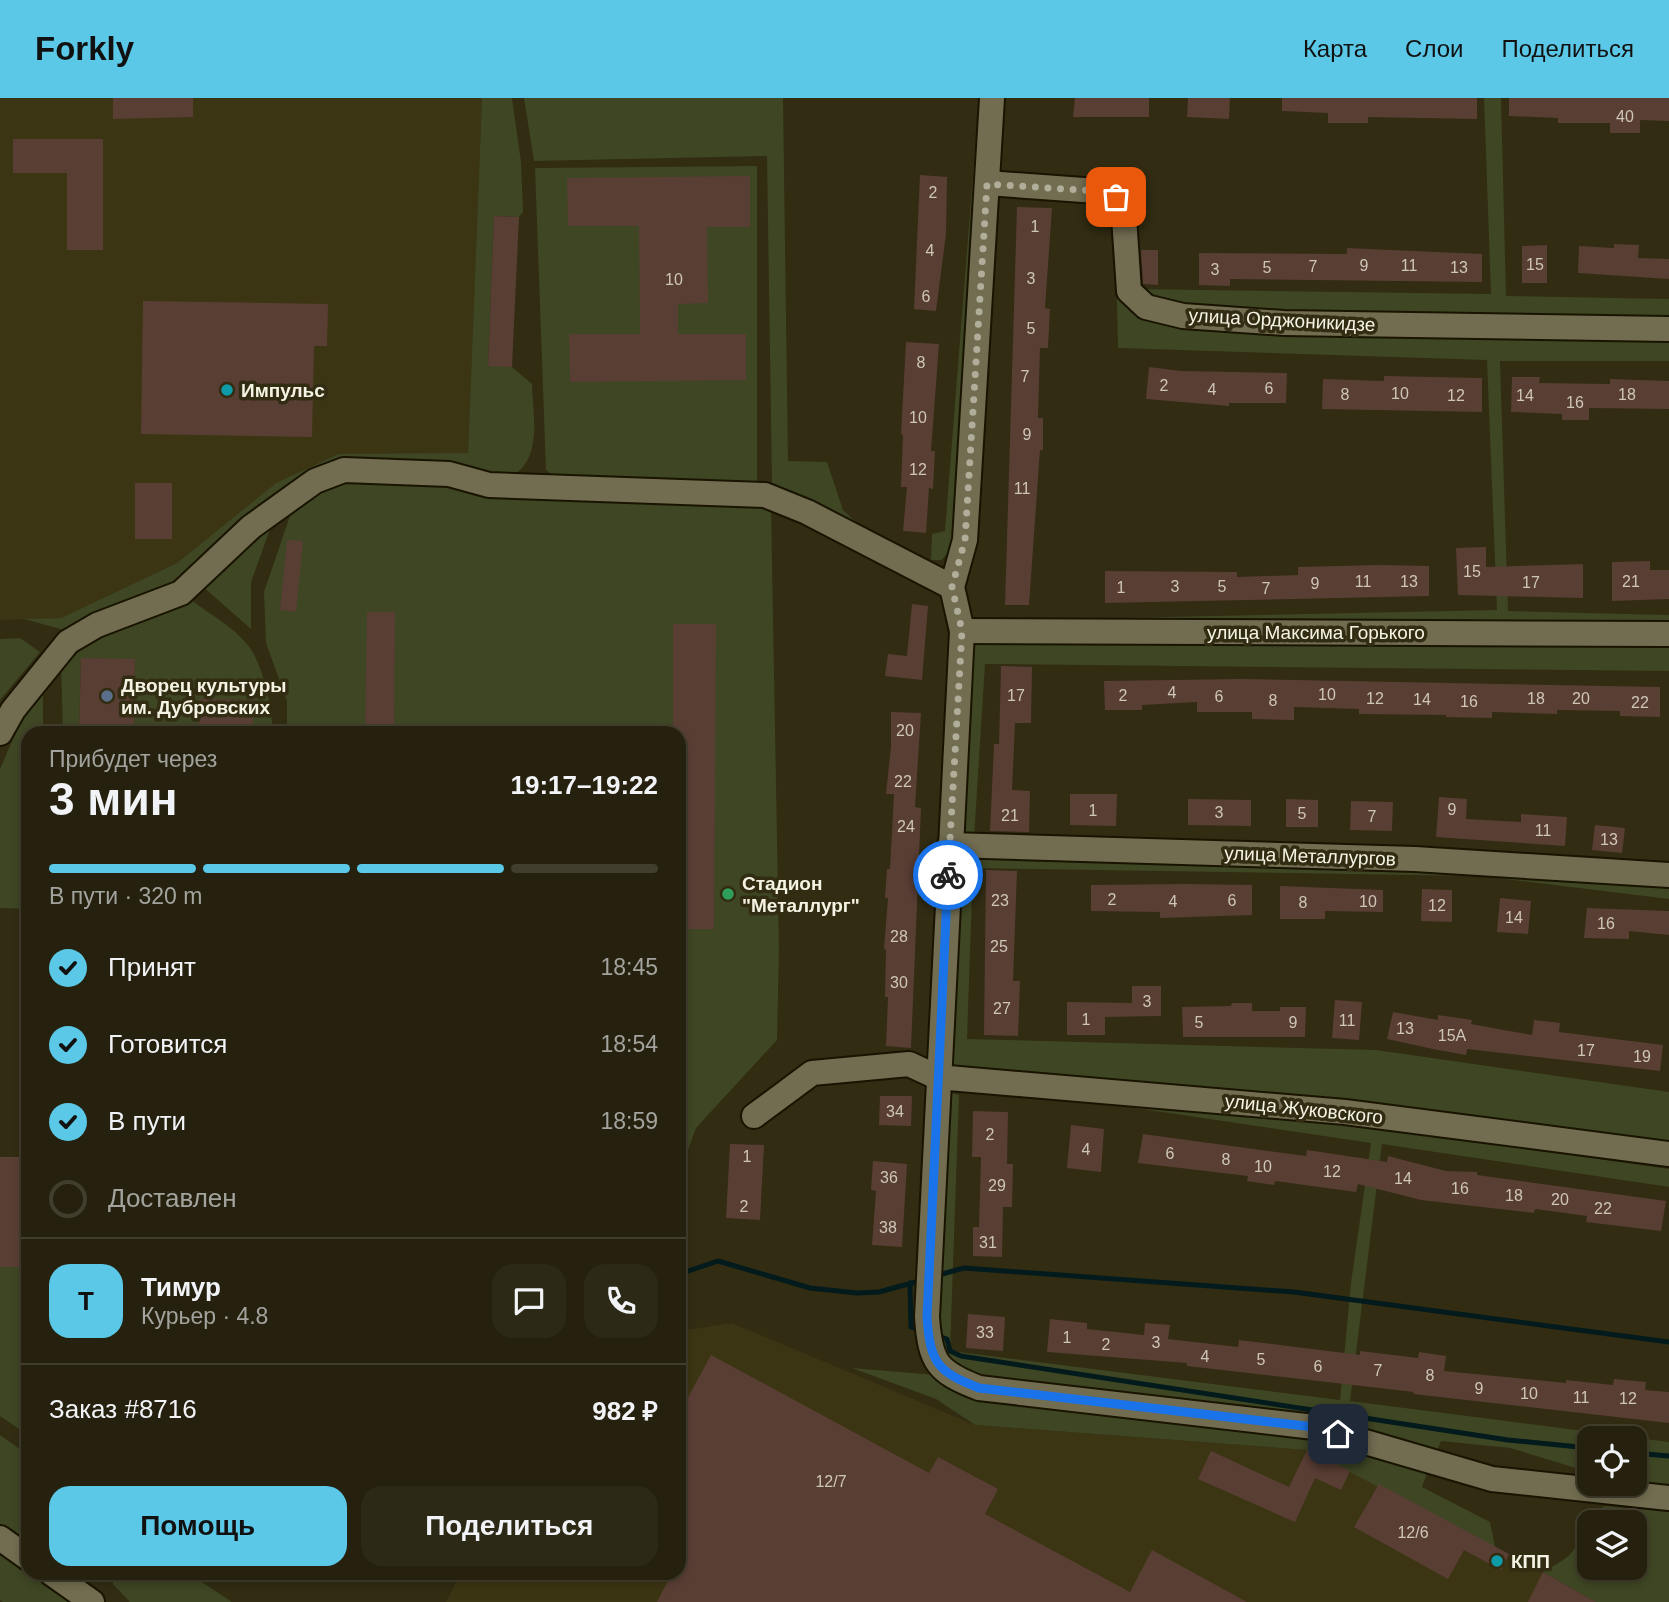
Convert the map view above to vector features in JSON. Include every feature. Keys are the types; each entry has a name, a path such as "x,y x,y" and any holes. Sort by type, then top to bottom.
{"street":[{"path":"992,98 965,540 952,587 962,631 937,1077 927,1317 929,1343 936,1365 955,1380 979,1388 1314,1427 1492,1479 1669,1498"},
{"name":"улица Орджоникидзе","path":"987,184 1097,191 1116,197 1124,216 1129,291 1146,307 1183,316 1297,323 1669,329"},
{"path":"0,733 13,710 68,642 97,625 181,593 251,527 288,498 315,481 344,470 449,474 489,485 765,495 807,512 952,587"},
{"name":"улица Максима Горького","path":"962,631 1669,634"},
{"name":"улица Металлургов","path":"950,845 1415,859 1669,875"},
{"name":"улица Жуковского","path":"754,1116 812,1073 909,1064 937,1077 1345,1112 1669,1154"},
{"path":"0,1538 21,1553"},
{"path":"61,1580 92,1602"}],"shaded area":[{"path":"0,98 482,98 468,454 338,454 276,483 177,563 61,618 0,620"},
{"path":"732,1323 975,1425 1307,1450 1379,1484 1596,1602 446,1602 457,1580 686,1580 686,1330"}],"green space":[{"path":"482,98 512,98 521,162 523,212 519,217 494,216 488,365 512,367 532,384 534,436 528,459 521,469 511,477 338,461 284,486 171,585 92,615 64,630 24,619 61,618 177,563 276,483 338,454 468,453"},
{"path":"524,98 783,98 788,461 827,462 843,510 865,531 803,497 772,485 767,156 534,161"},
{"path":"979,98 985,98 954,547 941,560 931,560 932,534 945,531"},
{"path":"1484,98 1501,98 1506,296 1669,299 1669,322 1291,315 1152,304 1135,289 1491,294"},
{"path":"757,166 757,481 747,487 559,480 546,470 535,168"},
{"path":"1115,210 1140,315 1669,335 1669,361 1500,361 1508,611 1669,615 1669,626 982,621 1497,610 1487,360 1118,348"},
{"name":"Стадион \"Металлург\"","path":"349,479 771,507 779,949 777,1040 696,1128 686,1156 686,726 287,726 287,701 266,643 264,592 293,507 320,490"},
{"path":"273,521 251,582 251,629 201,585"},
{"path":"190,599 234,631 247,644 258,662 266,687 272,726 252,726 254,700 199,699 198,726 134,726 135,660 81,658 79,726 63,726 61,663 75,650"},
{"path":"20,638 40,652 0,700 0,639"},
{"path":"972,638 1669,644 1669,671 985,664 974,839 962,839"},
{"path":"43,688 43,726 21,726 21,909 0,908 0,769 24,714"},
{"path":"960,855 1408,870 1669,887 1669,899 1481,876 973,868 967,1039 1376,1050 1669,1092 1669,1142 951,1069"},
{"path":"947,1092 959,1095 950,1351 1340,1400 1351,1283 1371,1143 1054,1096 1343,1123 1669,1169 1669,1187 1382,1144 1350,1401 1577,1430 1577,1468 1510,1448 1441,1441 1435,1455 981,1381 958,1372 936,1340"},
{"path":"0,1267 21,1267 21,1430 0,1416"},
{"path":"852,1368 935,1375 1313,1433 1429,1468 1422,1487 1490,1522 1495,1547 1307,1450 975,1425 936,1399"},
{"path":"0,1435 21,1450 21,1542 0,1528"},
{"path":"1647,1439 1669,1442 1669,1488 1647,1485"},
{"path":"1605,1506 1669,1512 1669,1602 1596,1602 1543,1572 1563,1560 1577,1544 1577,1580 1647,1580 1647,1510 1598,1510"},
{"path":"0,1550 21,1565 21,1580 43,1580 75,1602 3,1602 0,1600"},
{"path":"113,1580 199,1580 232,1602 130,1602 113,1584"}],"building":[{"path":"113,98 193,98 193,117 113,119"},
{"path":"1075,98 1149,98 1149,117 1073,117"},
{"path":"1188,98 1230,98 1229,119 1187,117"},
{"path":"1282,98 1477,98 1477,119 1368,117 1368,123 1328,123 1328,113 1282,111"},
{"path":"1509,98 1669,98 1669,121 1640,120 1640,133 1610,133 1610,123 1558,123 1558,118 1509,116"},
{"path":"13,139 103,139 103,250 67,250 67,173 13,173"},
{"path":"920,175 947,177 946,234 936,311 914,309"},
{"path":"750,176 750,227 707,227 708,303 678,304 678,334 746,334 746,380 570,382 569,334 640,334 639,226 568,226 567,178"},
{"path":"1017,207 1052,208 1045,308 1050,309 1048,348 1040,348 1038,418 1043,418 1043,450 1040,450 1029,605 1005,605"},
{"path":"494,216 519,217 512,367 488,366"},
{"path":"1614,244 1639,245 1638,258 1669,259 1669,279 1578,273 1579,246 1614,248"},
{"path":"1547,245 1547,283 1522,283 1522,246"},
{"path":"1347,248 1482,254 1482,282 1230,279 1230,286 1199,285 1199,253 1347,254"},
{"path":"1141,250 1158,250 1158,285 1143,284"},
{"name":"Импульс","path":"143,301 328,304 327,346 314,346 312,437 141,434"},
{"path":"906,342 939,344 931,451 935,451 933,489 929,488 926,533 903,531 907,487 901,487 901,434"},
{"path":"1149,367 1181,371 1287,373 1286,403 1229,403 1229,406 1146,399"},
{"path":"1384,376 1482,378 1482,412 1322,409 1323,379 1384,381"},
{"path":"1512,377 1540,377 1539,383 1610,384 1610,379 1669,381 1669,409 1589,408 1589,420 1562,420 1562,414 1511,412"},
{"path":"135,483 172,483 172,539 135,539"},
{"path":"287,540 303,541 296,612 280,610"},
{"path":"1486,547 1486,567 1583,564 1583,598 1458,595 1456,548"},
{"path":"1650,561 1650,570 1669,570 1669,599 1612,601 1612,562"},
{"path":"1429,566 1429,596 1105,603 1105,571 1237,572 1237,577 1298,575 1298,567"},
{"path":"912,604 928,606 922,680 885,676 888,654 907,656"},
{"path":"367,612 395,612 394,726 365,726"},
{"path":"673,624 716,624 714,929 686,929 686,726 673,726"},
{"name":"Дворец культуры им. Дубровских","path":"81,658 135,659 134,726 79,726"},
{"path":"1001,666 1032,667 1031,723 1015,723 1012,790 1030,791 1029,832 990,831 994,744 999,744"},
{"path":"1240,679 1660,687 1660,717 1620,716 1620,711 1557,710 1557,714 1492,712 1492,718 1446,717 1359,714 1359,709 1294,707 1294,720 1252,719 1252,712 1197,712 1197,702 1142,705 1142,710 1105,710 1104,681"},
{"name":"Дворец культуры им. Дубровских","path":"199,699 254,700 252,726 198,726"},
{"path":"891,712 921,713 915,807 921,808 911,1048 886,1046 888,997 885,997 884,949 888,898 885,898 887,869 890,869 894,794 886,794 891,747"},
{"path":"1070,794 1117,794 1116,826 1070,825"},
{"path":"1439,797 1467,799 1466,819 1521,822 1521,814 1567,817 1565,846 1436,837"},
{"path":"1188,799 1251,800 1251,826 1188,825"},
{"path":"1286,799 1318,800 1318,827 1286,827"},
{"path":"1351,801 1393,802 1392,831 1350,830"},
{"path":"1595,825 1625,828 1622,853 1592,850"},
{"path":"986,870 1017,871 1013,981 1020,981 1018,1036 984,1035"},
{"path":"1091,885 1252,885 1252,915 1160,918 1160,912 1091,911"},
{"path":"1280,886 1383,890 1383,912 1325,911 1325,919 1280,919"},
{"path":"1422,889 1452,890 1452,922 1421,921"},
{"path":"1500,898 1531,901 1528,934 1497,932"},
{"path":"1587,908 1669,911 1669,935 1629,931 1629,939 1584,938"},
{"path":"1132,986 1161,986 1161,1016 1105,1017 1105,1035 1067,1035 1067,1002 1132,1003"},
{"path":"1335,1000 1362,1002 1359,1040 1332,1038"},
{"path":"1232,1003 1252,1003 1252,1011 1306,1007 1305,1037 1183,1037 1182,1007 1231,1006"},
{"path":"1393,1012 1438,1020 1438,1015 1472,1020 1471,1024 1532,1035 1534,1020 1560,1023 1559,1032 1663,1045 1660,1071 1467,1049 1466,1055 1387,1039"},
{"path":"880,1096 912,1096 911,1126 879,1125"},
{"path":"973,1111 1008,1112 1007,1164 1013,1164 1012,1207 1003,1207 1002,1257 973,1256 973,1227 979,1227 981,1157 972,1157"},
{"path":"1071,1125 1104,1129 1101,1172 1067,1168"},
{"path":"1143,1134 1306,1156 1307,1150 1387,1162 1388,1156 1446,1171 1477,1172 1477,1175 1666,1201 1661,1231 1586,1222 1587,1216 1535,1209 1534,1213 1421,1200 1358,1184 1356,1192 1275,1181 1274,1185 1247,1181 1248,1176 1138,1163"},
{"path":"730,1144 764,1145 760,1220 726,1218"},
{"path":"0,1157 21,1157 21,1267 0,1267"},
{"path":"873,1161 907,1164 902,1247 872,1245 876,1191 871,1190"},
{"path":"968,1314 1005,1317 1003,1351 966,1348"},
{"path":"1050,1319 1087,1323 1087,1329 1144,1335 1145,1323 1170,1325 1168,1339 1238,1347 1239,1340 1360,1355 1360,1351 1418,1358 1419,1352 1446,1356 1444,1371 1566,1383 1566,1380 1613,1385 1614,1379 1646,1382 1645,1390 1669,1392 1669,1423 1187,1366 1187,1363 1047,1352"},
{"path":"711,1355 929,1473 938,1457 998,1489 985,1514 1130,1592 1152,1550 1247,1602 657,1602 668,1580 686,1580 686,1401"},
{"path":"1307,1450 1350,1471 1341,1490 1315,1478 1295,1522 1198,1479 1211,1451 1289,1487"},
{"path":"1379,1484 1509,1554 1501,1570 1464,1550 1448,1579 1354,1527"},
{"path":"1543,1572 1596,1602 1528,1602"}],"waterway":[{"path":"686,1272 718,1261 810,1288 857,1293 879,1292 923,1280"},
{"path":"935,1276 964,1268 1294,1292 1669,1342"},
{"path":"910,1283 911,1327 922,1331"},
{"path":"938,1336 947,1339 950,1351 961,1356 1508,1440 1577,1447"},
{"path":"1647,1454 1669,1456"}],"way so far":[{"path":"948,875 962,631 952,587 965,540 987,184 1097,191 1116,197"}],"place":[{"name":"Импульс","path":"227,390"},
{"name":"Дворец культуры им. Дубровских","path":"107,696"},
{"name":"Стадион \"Металлург\"","path":"728,894"},
{"name":"КПП","path":"1497,1561"}],"route":[{"path":"948,875 927,1317 929,1343 936,1365 955,1380 979,1388 1314,1427 1338,1434"}]}
